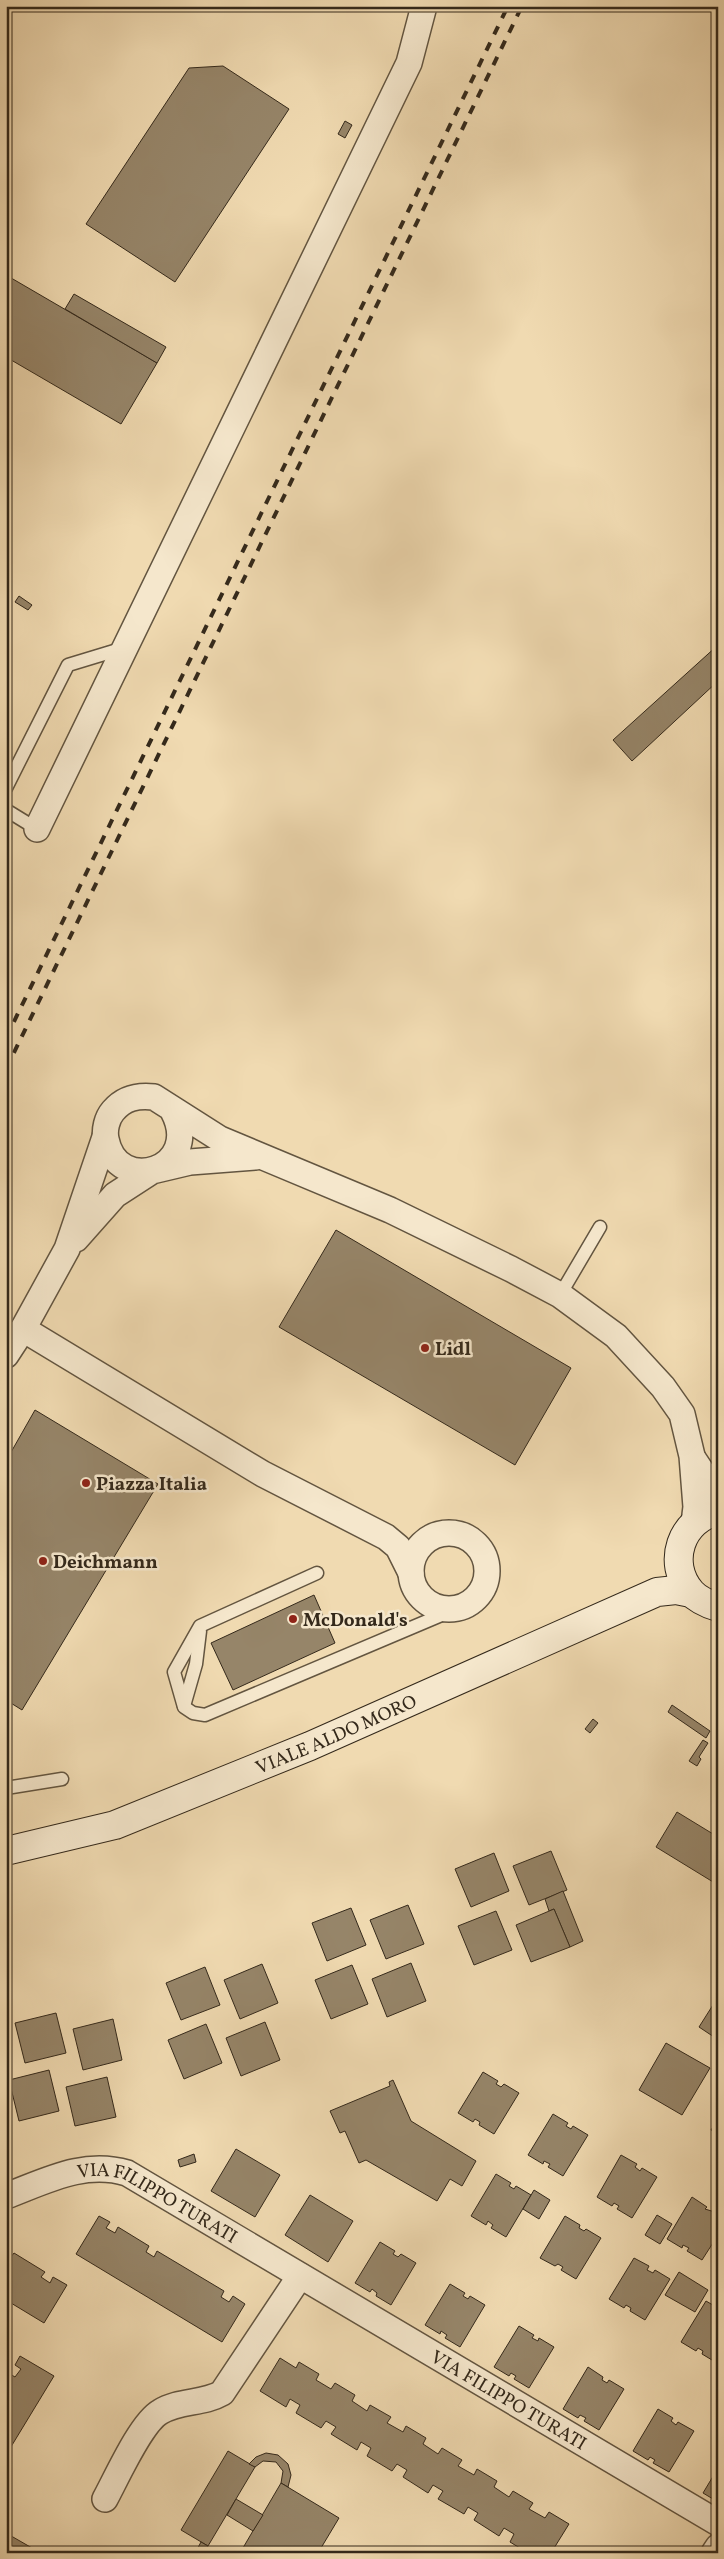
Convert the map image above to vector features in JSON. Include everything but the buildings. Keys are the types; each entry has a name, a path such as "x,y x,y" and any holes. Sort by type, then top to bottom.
{"main road":[{"name":"VIALE ALDO MORO","path":"657,1592 678,1565 682,1542 706,1517"},
{"path":"678,1565 682,1580 691,1593"},
{"name":"VIALE ALDO MORO","path":"6,1851 115,1825 310,1746 657,1592 676,1590 691,1593 703,1602 718,1607"}],"street":[{"path":"36,829 409,64 424,6"},
{"path":"6,1355 24,1329 68,1249 111,1113 130,1098 154,1097 165,1103 173,1111 220,1139 390,1210 560,1295 616,1336 663,1387 682,1414 692,1456 696,1507 706,1517"},
{"path":"68,1249 115,1195 169,1161 179,1146 181,1134 173,1111"},
{"path":"105,1136 108,1149 116,1160 126,1168 139,1172 152,1171 190,1162 266,1157"},
{"path":"24,1329 263,1474 386,1537 398,1547 411,1573 414,1586 422,1597 432,1605 444,1609 458,1608 470,1602 479,1594 486,1577 485,1559 480,1548 471,1540 460,1534 448,1533 403,1540 386,1537"},
{"path":"692,1456 718,1496"},
{"path":"411,1573 412,1560 417,1549 432,1537"},
{"name":"VIA FILIPPO TURATI","path":"6,2196 79,2170 111,2168 127,2173 718,2523"},
{"path":"105,2499 147,2424 160,2412 177,2405 212,2398 222,2393 300,2276"},
{"path":"714,2553 718,2546"}],"lane":[{"path":"6,788 68,665 124,648"},
{"path":"6,810 36,829"},
{"path":"560,1295 600,1227"},
{"path":"317,1573 200,1626 174,1672 184,1707 193,1713 205,1715 458,1608"},
{"path":"184,1707 196,1664 200,1626"},
{"path":"6,1788 62,1779"}],"railway":[{"path":"6,1038 508,6"},
{"path":"6,1069 522,6"}],"place":[{"name":"Lidl","path":"425,1348"},
{"name":"Piazza Italia","path":"86,1483"},
{"name":"Deichmann","path":"43,1561"},
{"name":"McDonald's","path":"293,1619"}]}
